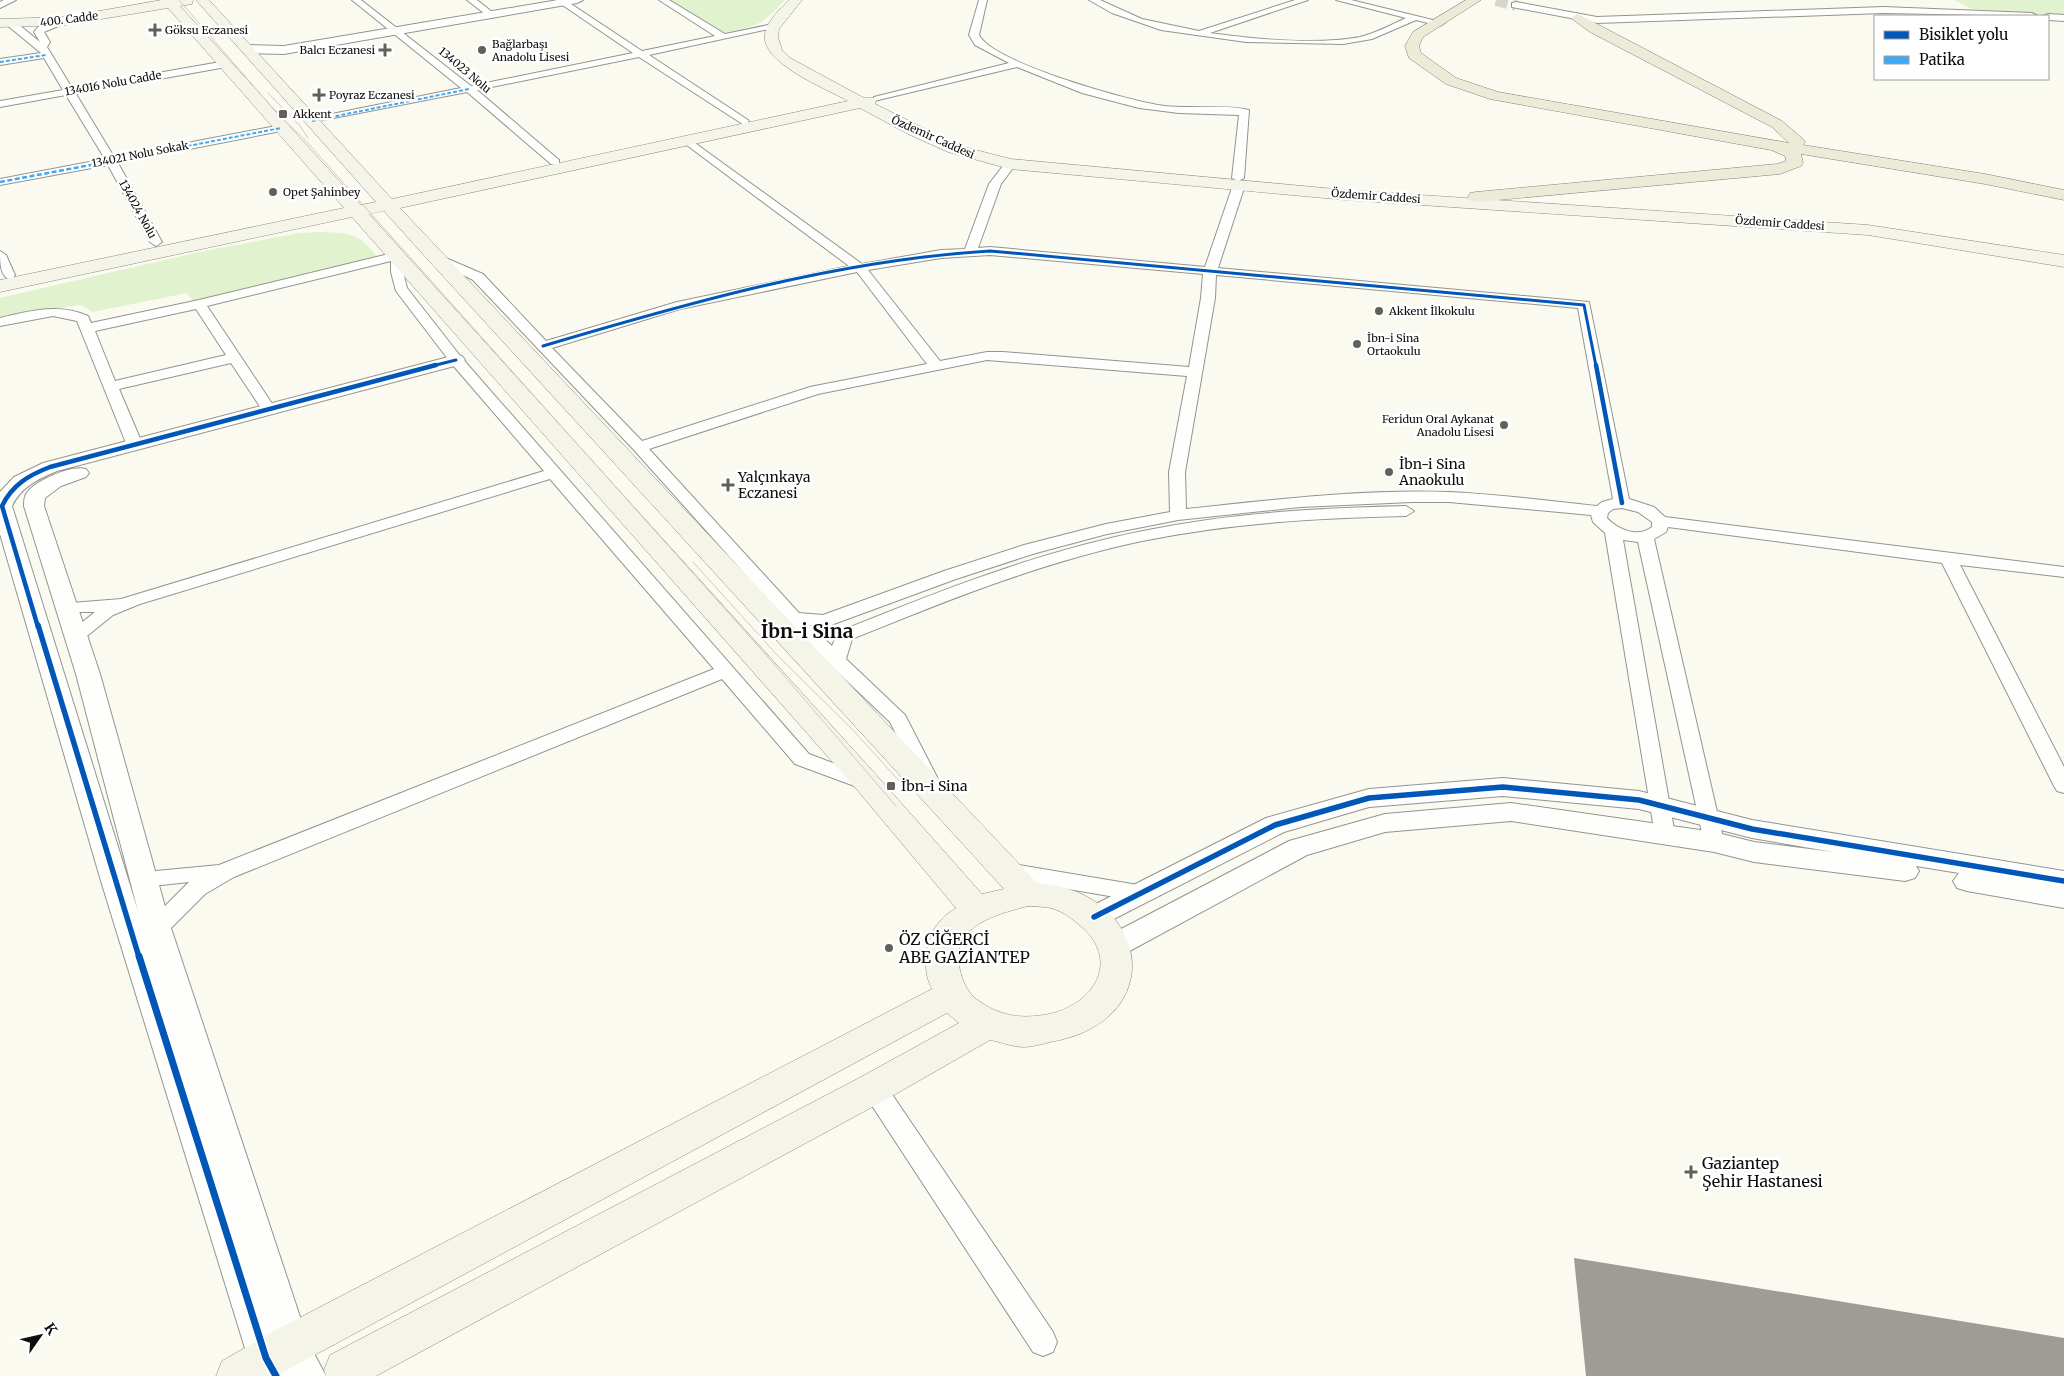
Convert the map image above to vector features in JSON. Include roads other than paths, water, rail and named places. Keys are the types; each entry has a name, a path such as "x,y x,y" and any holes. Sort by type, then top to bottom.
{"main road":[{"path":"8,23 195,0"},
{"path":"773,27 796,0"},
{"name":"Özdemir Caddesi","path":"814,0 794,20 789,39 792,50 865,99 890,119 954,149 1010,164 1868,230 2064,261"},
{"path":"171,3 280,128 320,194 354,208 868,784 974,908"},
{"name":"400. Cadde","path":"8,23 65,20 171,3"},
{"path":"209,3 261,65 364,179 391,194 452,190 555,162 744,122 806,112 842,112 890,119"},
{"path":"1482,3 1418,35 1412,46 1414,55 1451,81 1495,96 1772,145 1985,178 2064,195"},
{"path":"1482,3 1443,34 1434,44 1434,55 1448,68 1474,80 1516,93 2028,180 2064,188"},
{"path":"1578,18 1595,29 1777,124 1797,142"},
{"name":"Özdemir Caddesi","path":"773,27 770,40 774,50 785,61 816,79 946,136 1011,156 1041,161 1239,182 1476,197 1639,204 1828,218 2018,245 2064,254"},
{"path":"806,112 822,95 816,79"},
{"path":"3,279 354,208 391,194 452,190 688,141 865,99"},
{"path":"1476,197 1780,169 1795,163 1793,154 1772,145"},
{"path":"410,230 416,217 424,208 452,190"},
{"path":"277,223 320,194"},
{"path":"391,194 410,230 436,259 1018,882 1080,906 1094,917 1108,934 1114,946 1117,962 1113,985 1100,1005 1078,1020 1051,1030 1020,1032 988,1024 965,1011 951,995 940,969 942,945 954,924 974,908 1006,896 1018,882"},
{"path":"3,279 156,242 277,223 328,225 376,233"},
{"path":"268,1364 951,995"},
{"path":"336,1373 874,1088 988,1024"}],"street":[{"path":"0,5 12,0"},
{"name":"134023 Nolu","path":"356,0 530,138 555,162"},
{"path":"471,0 492,16"},
{"path":"247,49 284,50 492,16 561,1 577,0"},
{"path":"663,0 722,36"},
{"path":"983,0 974,35 978,43 1018,64 1102,96 1131,103 1158,108 1245,112 1239,182 1210,272 1208,298 1177,472 1178,515"},
{"path":"1093,0 1137,19 1198,33 1242,40 1329,42 1369,37 1415,17"},
{"path":"1198,33 1304,0"},
{"path":"1340,0 1440,23"},
{"path":"561,1 744,122"},
{"path":"1518,2 1530,8 1578,18 1620,19 1884,10 2007,15"},
{"path":"2049,17 2064,18"},
{"path":"8,23 44,27 65,20"},
{"name":"134024 Nolu","path":"8,23 44,51 67,92 111,160 156,242"},
{"path":"0,62 44,51 45,42 39,32 44,27"},
{"path":"312,121 773,27"},
{"path":"261,65 288,55 386,37 397,32"},
{"name":"134016 Nolu Cadde","path":"0,104 226,64"},
{"path":"865,99 1018,64"},
{"name":"134021 Nolu Sokak","path":"0,182 280,128"},
{"path":"688,141 860,268 936,366"},
{"path":"970,252 995,184 1010,164"},
{"path":"543,346 677,306 828,273 941,254 990,251 1584,305 1622,503"},
{"path":"0,254 3,279"},
{"path":"88,328 199,304 397,256 397,272 401,288 449,368 553,473 802,759 868,784"},
{"path":"436,259 478,277 639,447 794,618 898,720 938,798"},
{"path":"199,304 233,358 268,408"},
{"path":"0,322 54,312 68,312 83,319 134,443"},
{"path":"639,447 815,390 986,356 1195,372"},
{"path":"111,386 233,358"},
{"path":"268,1364 118,890 2,506 3,495 28,476 50,467 134,443 268,408 449,368"},
{"path":"268,1364 157,928 76,636 65,608 34,506 35,496 54,482 70,475 449,368"},
{"path":"76,636 108,611 134,600 553,473"},
{"path":"794,618 825,621 950,575 1030,549 1106,530 1178,515 1300,502 1448,497 1605,522 1629,536 1645,537 1657,533 1661,525 1660,521"},
{"path":"1665,836 1662,805 1605,522 1608,505 1622,503 1646,509 1660,521 1948,559 2064,572"},
{"path":"825,621 825,629 828,632 844,636 962,588 1002,574 1081,551 1186,528 1306,515 1426,510 1452,510 1605,522"},
{"path":"1645,537 1711,829"},
{"path":"1948,559 2064,786"},
{"path":"65,608 88,608 134,600"},
{"path":"836,660 844,636"},
{"path":"157,928 198,888 226,871 726,672"},
{"path":"1094,917 1275,825 1369,798 1503,787 1638,800 1662,805 1754,852 1923,874 2064,898"},
{"path":"1114,946 1298,848 1385,823 1511,812 1665,836 1711,829 1762,831 2064,881"},
{"path":"142,879 190,876 226,871"},
{"path":"1018,882 1138,893"},
{"path":"874,1088 1043,1342"},
{"path":"268,1364 300,1366 308,1376"}],"tunnel":[{"path":"1496,0 1516,5"}],"tram line":[{"path":"179,0 276,112 305,140 768,657 896,806"},
{"path":"268,93 300,126 308,138"},
{"path":"693,562 777,655 852,729 910,793"}],"place":[{"name":"Göksu Eczanesi","path":"155,30"},
{"name":"Balcı Eczanesi","path":"385,50"},
{"name":"Bağlarbaşı Anadolu Lisesi","path":"482,50"},
{"name":"Poyraz Eczanesi","path":"319,95"},
{"name":"Akkent","path":"283,114"},
{"name":"Opet Şahinbey","path":"273,192"},
{"name":"Akkent İlkokulu","path":"1379,311"},
{"name":"İbn-i Sina Ortaokulu","path":"1357,344"},
{"name":"Feridun Oral Aykanat Anadolu Lisesi","path":"1504,425"},
{"name":"İbn-i Sina Anaokulu","path":"1389,472"},
{"name":"Yalçınkaya Eczanesi","path":"728,485"},
{"name":"İbn-i Sina","path":"891,786"},
{"name":"ÖZ CİĞERCİ ABE GAZİANTEP","path":"889,948"},
{"name":"Gaziantep Şehir Hastanesi","path":"1691,1172"}],"district":[{"name":"İbn-i Sina","path":"807,631"}]}
